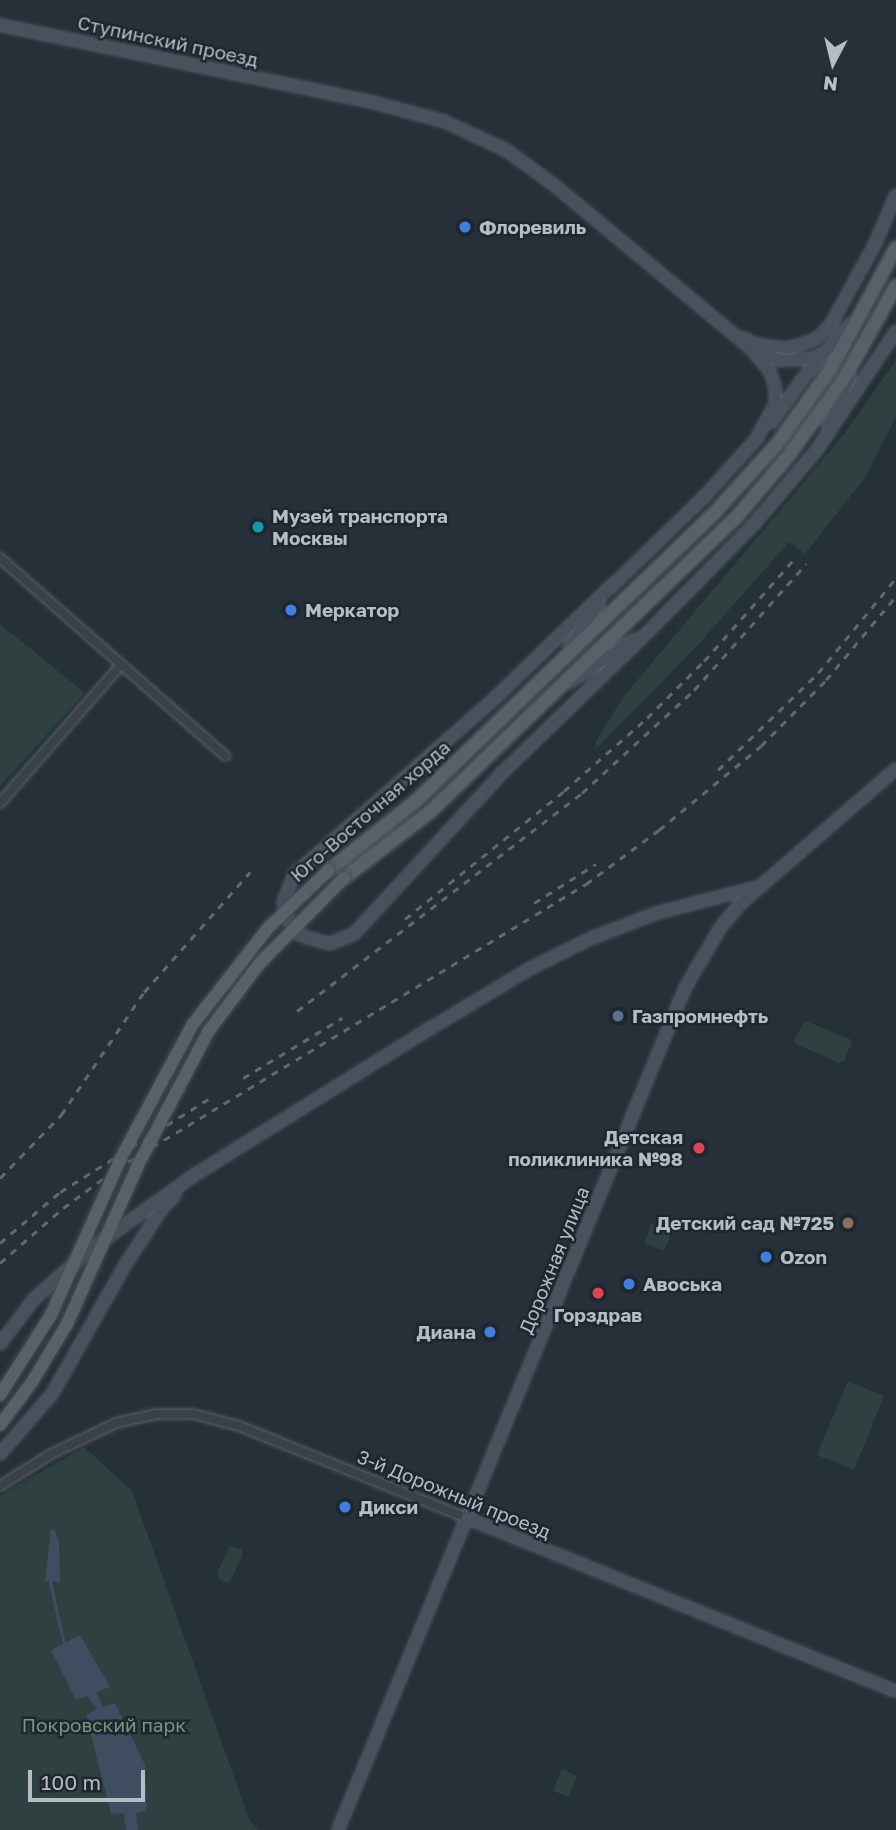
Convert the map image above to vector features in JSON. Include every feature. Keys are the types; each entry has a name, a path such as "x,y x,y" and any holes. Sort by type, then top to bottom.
{"main road":[{"name":"Юго-Восточная хорда","path":"0,1395 51,1315 121,1158 193,1024 268,928 329,870 416,801 718,509 777,444 830,370 868,304 896,247"},
{"name":"Юго-Восточная хорда","path":"0,1425 32,1382 66,1324 138,1165 208,1032 259,964 344,878 430,812 735,519 789,455 860,351 896,286"}],"street":[{"name":"Ступинский проезд","path":"0,25 287,84 443,121 506,150 554,185 725,328"},
{"path":"725,328 758,345 774,348 803,345 816,339 831,326 846,303 896,195"},
{"path":"896,247 851,322 803,379 781,411 704,497 494,699 294,875 283,902 288,919 300,935 330,944 354,934 502,772 651,629 755,523 816,451 896,331"},
{"path":"725,328 750,348 769,371 775,386 776,403 755,441"},
{"path":"750,348 788,360 809,359 825,353"},
{"path":"816,451 860,351"},
{"path":"0,558 225,756"},
{"path":"547,673 576,639 613,583"},
{"path":"561,686 651,629"},
{"path":"0,803 121,665"},
{"name":"Дорожная улица","path":"338,1830 685,988 727,919 740,904 896,769"},
{"path":"0,1344 34,1299 88,1251 197,1174 529,969 636,919 746,892 763,883"},
{"path":"713,900 730,899 740,904"},
{"path":"713,900 727,909 727,919"},
{"path":"0,1454 52,1395 163,1207 197,1174"},
{"name":"3-й Дорожный проезд","path":"0,1486 49,1455 116,1423 157,1414 193,1414 239,1426 896,1691"}],"green space":[{"path":"896,360 896,417 866,476 805,554 789,542 697,646 595,750 596,741 624,696 844,434"},
{"path":"0,624 85,693 0,786"},
{"path":"805,1021 850,1039 851,1044 844,1061 839,1063 796,1044 794,1040"},
{"path":"652,1223 672,1231 664,1251 644,1243"},
{"path":"848,1381 884,1396 854,1470 817,1455"},
{"name":"Покровский парк","path":"84,1447 132,1491 249,1819 258,1830 0,1830 0,1496"},
{"path":"230,1546 241,1549 243,1555 229,1583 219,1579 217,1573"},
{"path":"562,1769 577,1776 569,1797 553,1791"}],"water":[{"path":"51,1529 54,1529 59,1542 60,1582 45,1581"},
{"path":"80,1635 110,1687 96,1692 103,1707 115,1703 145,1765 147,1811 136,1813 138,1830 126,1830 124,1813 111,1814 86,1715 97,1709 87,1696 76,1700 51,1650"}],"waterway":[{"path":"50,1580 64,1642"}],"railway":[{"path":"405,919 564,791 647,718 704,661 797,556"},
{"path":"297,1011 582,793 694,690 806,564"},
{"path":"718,770 818,673 896,578"},
{"path":"0,1263 63,1208 116,1169 586,884 659,830 761,746 826,680 896,596"},
{"path":"534,903 596,864"},
{"path":"0,1178 61,1115 144,992 250,872"},
{"path":"243,1078 342,1018"},
{"path":"0,1243 60,1192 210,1098"}],"place":[{"name":"Флоревиль","path":"465,227"},
{"name":"Музей транспорта Москвы","path":"258,527"},
{"name":"Меркатор","path":"291,610"},
{"name":"Газпромнефть","path":"618,1016"},
{"name":"Детская поликлиника №98","path":"699,1148"},
{"name":"Детский сад №725","path":"848,1223"},
{"name":"Ozon","path":"766,1257"},
{"name":"Авоська","path":"629,1284"},
{"name":"Горздрав","path":"598,1293"},
{"name":"Диана","path":"490,1332"},
{"name":"Дикси","path":"345,1507"}]}
